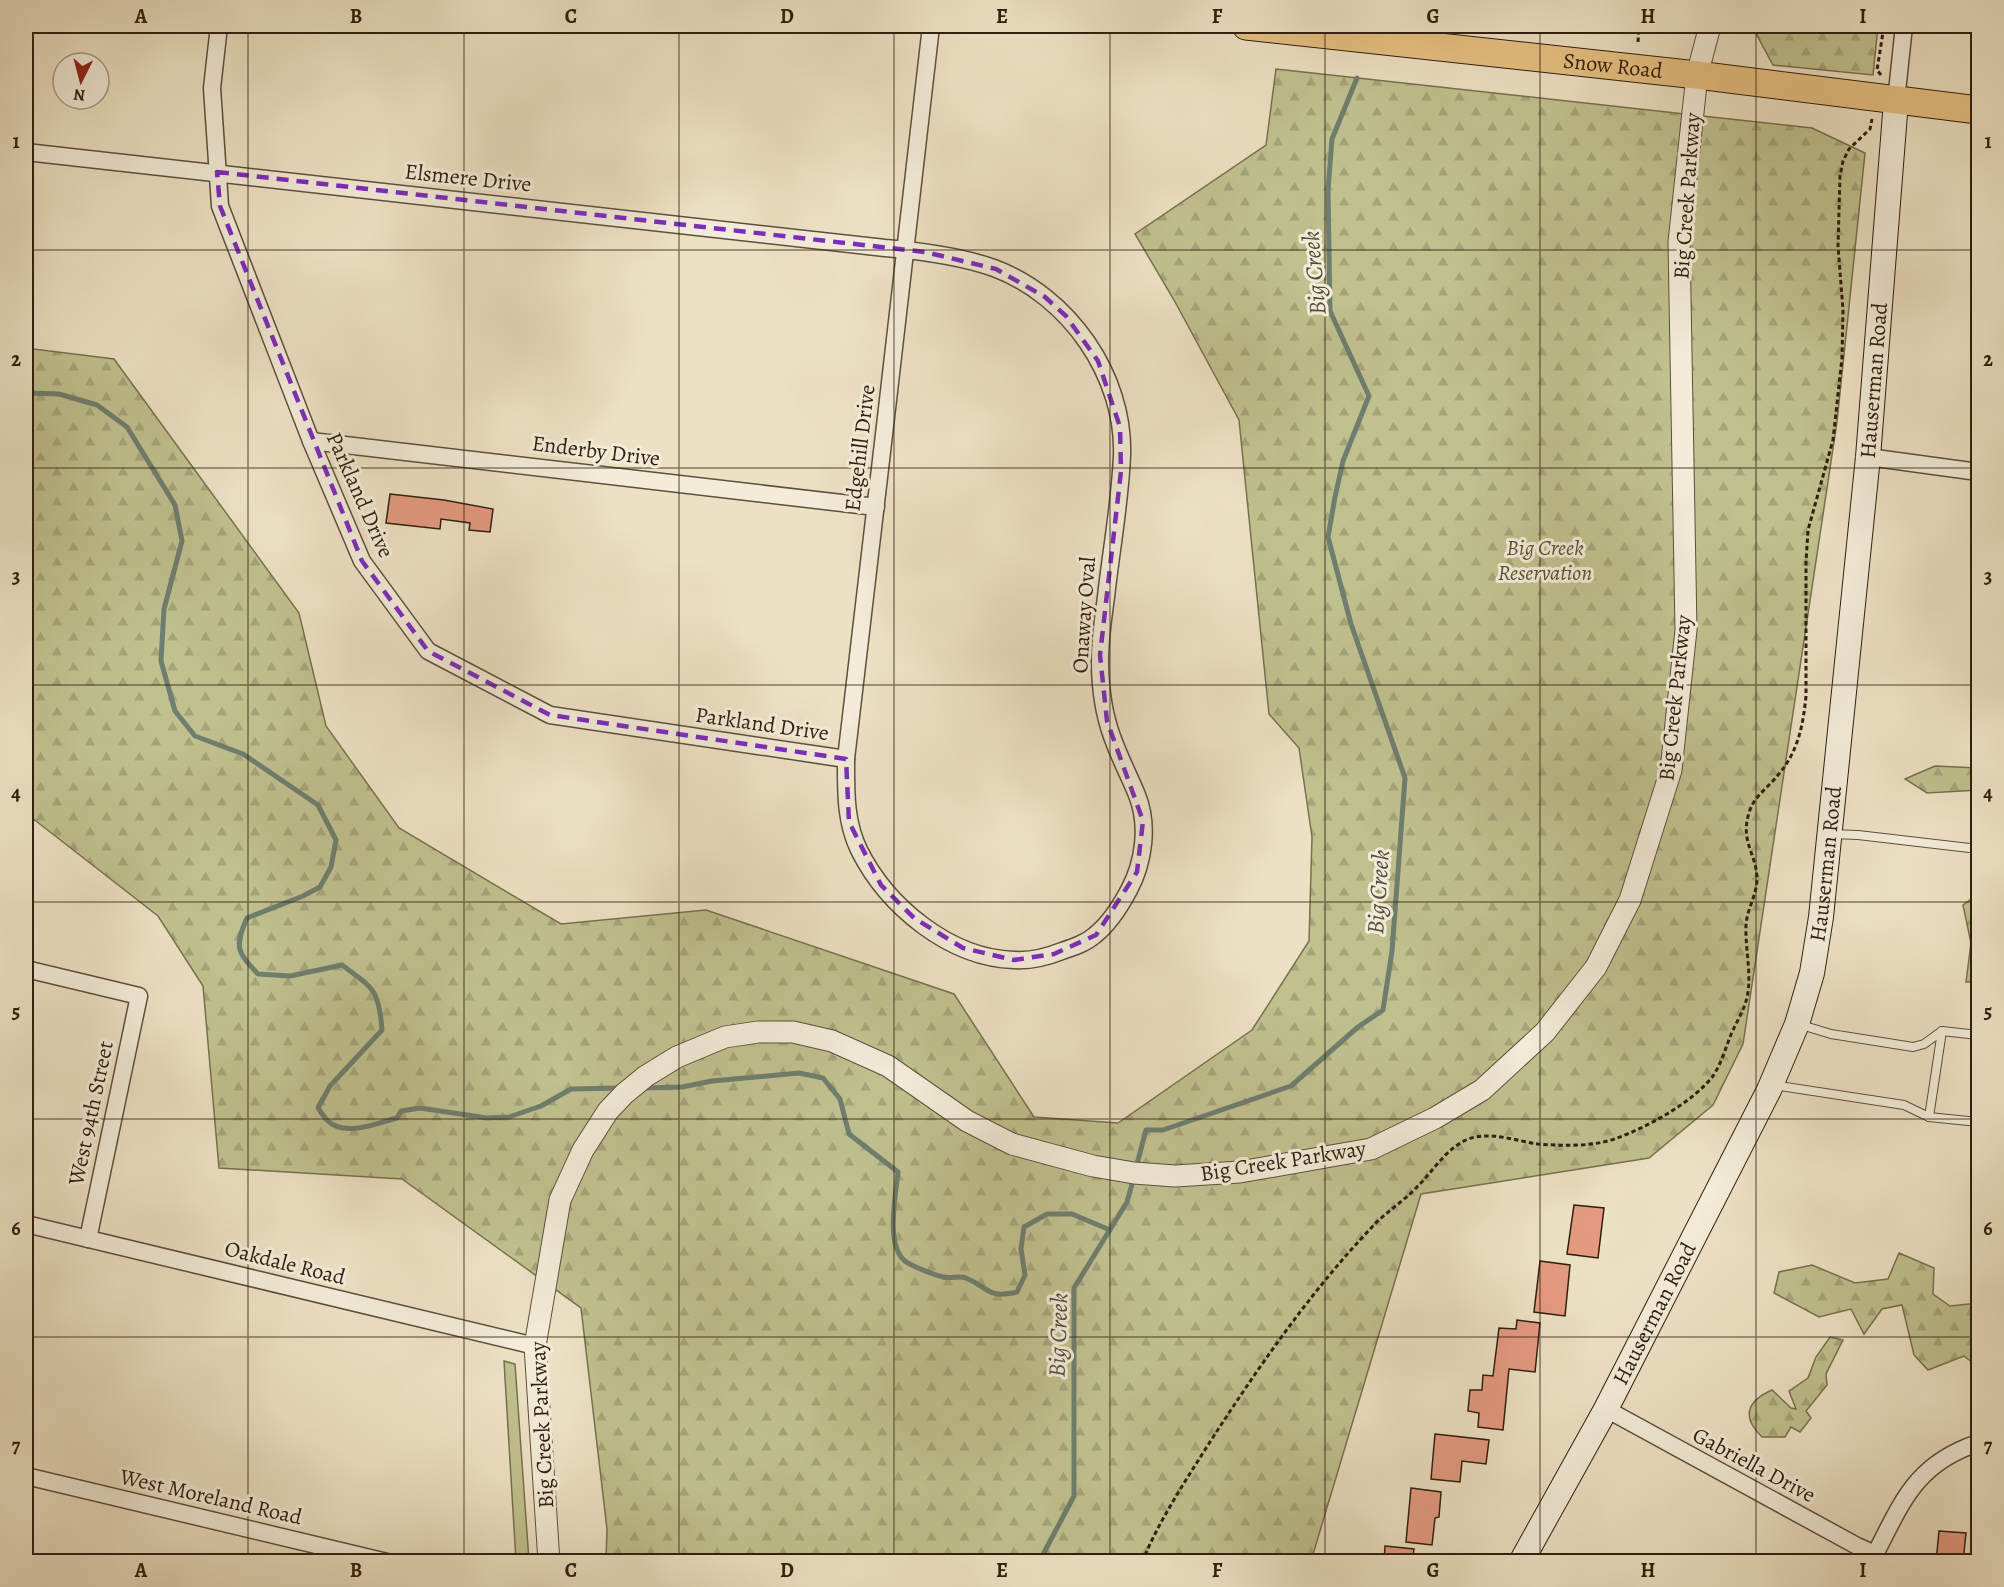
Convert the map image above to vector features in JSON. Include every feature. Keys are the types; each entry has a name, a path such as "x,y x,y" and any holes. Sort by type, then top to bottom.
{"main road":[{"name":"Snow Road","path":"1246,26 1697,75 1978,110"},
{"name":"Hauserman Road","path":"1521,1562 1606,1409 1771,1085 1797,1024 1814,962 1830,834 1868,457 1896,101"}],"street":[{"name":"Parkland Drive","path":"219,26 212,88 220,206 311,441 362,561 428,651 550,715 846,759"},
{"name":"Edgehill Drive","path":"870,871 858,848 849,822 846,759 932,26"},
{"name":"Big Creek Parkway","path":"549,1562 535,1346 560,1200 583,1150 608,1111 646,1076 677,1057 725,1037 758,1032 793,1032 832,1041 879,1061 967,1121 1012,1144 1093,1166 1134,1173 1175,1176 1240,1172 1371,1149 1435,1118 1482,1090 1545,1032 1596,967 1630,900 1671,770 1686,630 1679,242 1697,75 1710,26"},
{"path":"1896,101 1904,26"},
{"name":"Elsmere Drive","path":"26,152 906,250"},
{"name":"Onaway Oval","path":"870,871 896,902 914,918 955,944 988,956 1014,960 1035,958 1076,946 1096,935 1129,891 1137,872 1144,836 1139,798 1121,760 1107,721 1101,685 1101,640 1122,451 1115,402 1108,381 1084,339 1066,316 1045,297 1021,281 972,261 906,250"},
{"name":"Enderby Drive","path":"311,441 876,507"},
{"path":"1868,457 1978,472"},
{"name":"West 94th Street","path":"26,969 139,996 88,1239"},
{"name":"Oakdale Road","path":"26,1224 535,1346"},
{"name":"Gabriella Drive","path":"1606,1409 1857,1546 1875,1559"},
{"path":"1875,1559 1905,1496 1918,1479 1954,1452 1978,1443"},
{"name":"West Moreland Road","path":"26,1476 387,1562"}],"lane":[{"path":"1830,834 1858,835 1978,849"},
{"path":"1797,1024 1831,1034 1914,1047 1924,1044 1942,1031 1978,1035"},
{"path":"1929,1117 1942,1031"},
{"path":"1771,1085 1904,1105 1929,1117 1978,1122"}],"path":[{"path":"1638,42 1639,26"},
{"path":"1881,74 1877,70 1884,26"}],"highlighted area":[{"path":"217,172 925,252 996,269 1045,297 1066,316 1098,361 1120,427 1121,471 1100,655 1107,721 1143,821 1137,872 1096,935 1054,954 1014,960 963,948 914,918 881,885 849,822 846,759 550,715 428,651 362,561 220,206"}],"green space":[{"path":"1752,26 1878,26 1873,75 1773,65"},
{"name":"Big Creek Reservation","path":"1276,69 1812,128 1865,153 1837,422 1743,1044 1713,1105 1649,1158 1421,1194 1311,1561 606,1561 607,1529 581,1308 402,1179 219,1168 203,986 158,916 26,815 26,348 114,359 299,613 326,726 399,828 561,924 706,910 954,994 1034,1117 1118,1123 1252,1030 1309,941 1312,837 1299,748 1269,714 1239,420 1174,300 1135,234 1266,145"},
{"path":"1935,766 1978,768 1978,790 1927,793 1905,779"},
{"path":"1978,894 1978,982 1966,982 1971,943 1963,905"},
{"path":"1899,1253 1934,1268 1933,1294 1950,1306 1978,1303 1978,1367 1964,1356 1928,1370 1914,1355 1902,1305 1882,1309 1864,1334 1851,1309 1819,1317 1774,1293 1779,1272 1812,1265 1855,1283 1888,1279"},
{"path":"1830,1337 1843,1340 1826,1374 1827,1385 1806,1411 1811,1418 1800,1432 1791,1427 1785,1437 1762,1437 1751,1423 1749,1416 1752,1404 1772,1390 1791,1408 1796,1409 1789,1391 1808,1378 1816,1357"},
{"path":"504,1361 515,1364 529,1561 516,1561"}],"building":[{"path":"390,494 444,500 493,509 490,532 469,530 470,523 441,519 440,529 386,523"},
{"path":"1574,1205 1604,1208 1598,1258 1567,1254"},
{"path":"1540,1261 1570,1265 1565,1316 1534,1312"},
{"path":"1517,1320 1540,1323 1535,1372 1509,1369 1503,1430 1478,1427 1479,1413 1468,1411 1470,1390 1482,1390 1483,1375 1493,1376 1499,1328 1516,1329"},
{"path":"1435,1434 1489,1440 1486,1464 1462,1461 1460,1482 1431,1479"},
{"path":"1411,1488 1441,1492 1439,1517 1435,1518 1432,1545 1406,1542"},
{"path":"1939,1531 1966,1533 1963,1562 1936,1562"},
{"path":"1385,1546 1414,1549 1412,1562 1384,1562"}],"waterway":[{"name":"Big Creek","path":"1136,1168 1146,1130 1163,1130 1291,1086 1358,1027 1383,1010 1392,951 1405,778 1351,624 1328,537 1343,461 1369,396 1330,311 1328,190 1332,139 1357,78"},
{"path":"26,393 59,394 97,405 127,427 175,505 182,541 164,609 161,661 175,711 195,736 243,754 318,805 336,840 331,867 320,887 247,918 239,943 242,954 258,974 290,976 342,965 361,979 376,997 382,1030 330,1086 318,1108 326,1119 334,1125 351,1129 371,1126 397,1118 401,1111 420,1108 487,1118 509,1117 541,1106 571,1089 620,1088"},
{"path":"644,1088 682,1087 712,1081 799,1073 823,1078 840,1099 849,1134 898,1172 893,1232 899,1253 905,1261 943,1277 966,1278 994,1293 1017,1292 1025,1275 1021,1249 1024,1227 1047,1214 1072,1214 1110,1230"},
{"name":"Big Creek","path":"1039,1562 1074,1496 1074,1288 1127,1202 1134,1177"}]}
